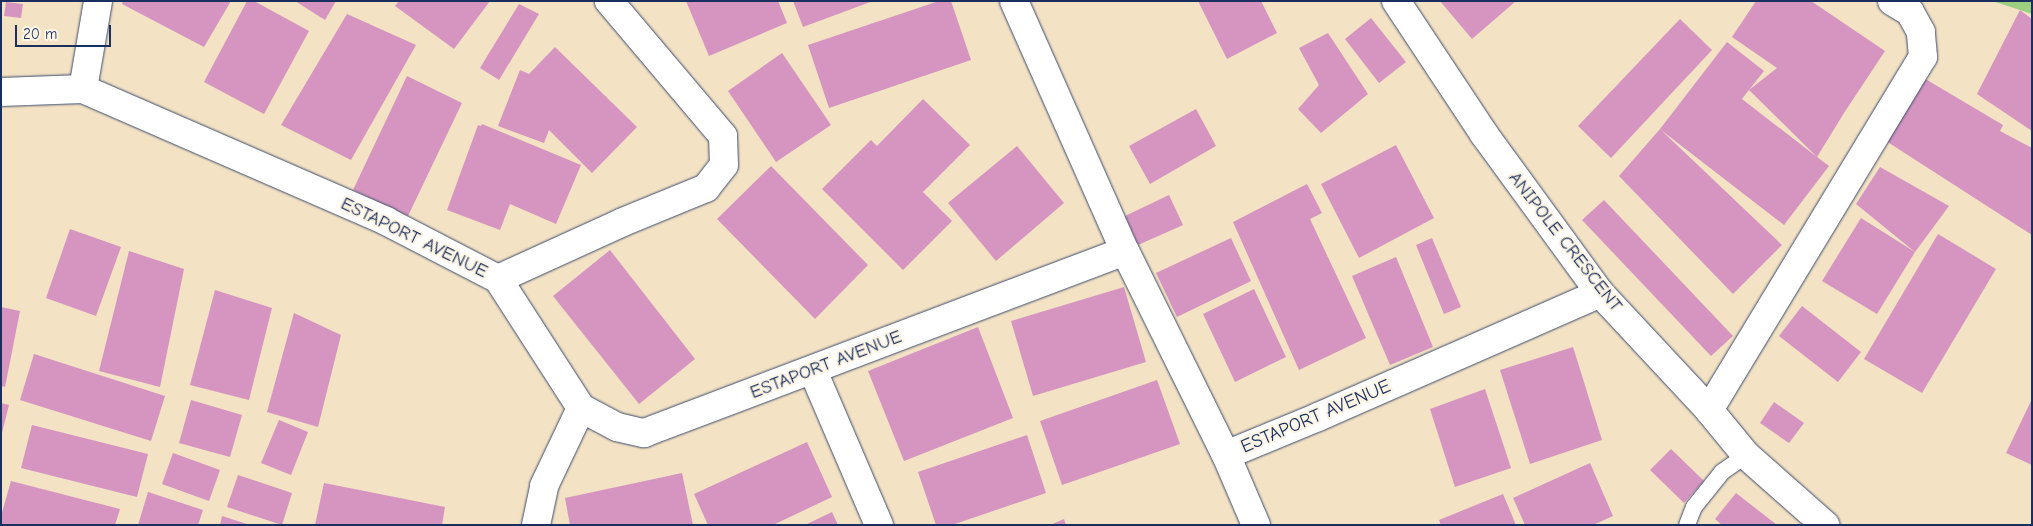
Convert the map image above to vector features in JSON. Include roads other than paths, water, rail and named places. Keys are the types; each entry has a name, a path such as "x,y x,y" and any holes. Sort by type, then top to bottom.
{"street":[{"path":"83,89 98,1"},
{"path":"498,279 623,222 706,188 724,165 723,136 609,1"},
{"path":"1014,1 1125,251"},
{"name":"ANIPOLE CRESCENT","path":"1396,1 1490,142 1600,292 1710,410 1746,455 1825,525"},
{"path":"1710,410 1923,56 1921,32 1910,12 1892,1"},
{"name":"ESTAPORT AVENUE","path":"1,92 83,89 386,221 498,279 581,408 617,427 644,434 1125,251 1226,455 1318,418 1600,292"},
{"path":"812,371 879,525"},
{"path":"536,525 544,486 581,408"},
{"path":"1226,455 1256,525"}],"lane":[{"path":"1688,525 1694,507 1722,472 1746,455"}]}
